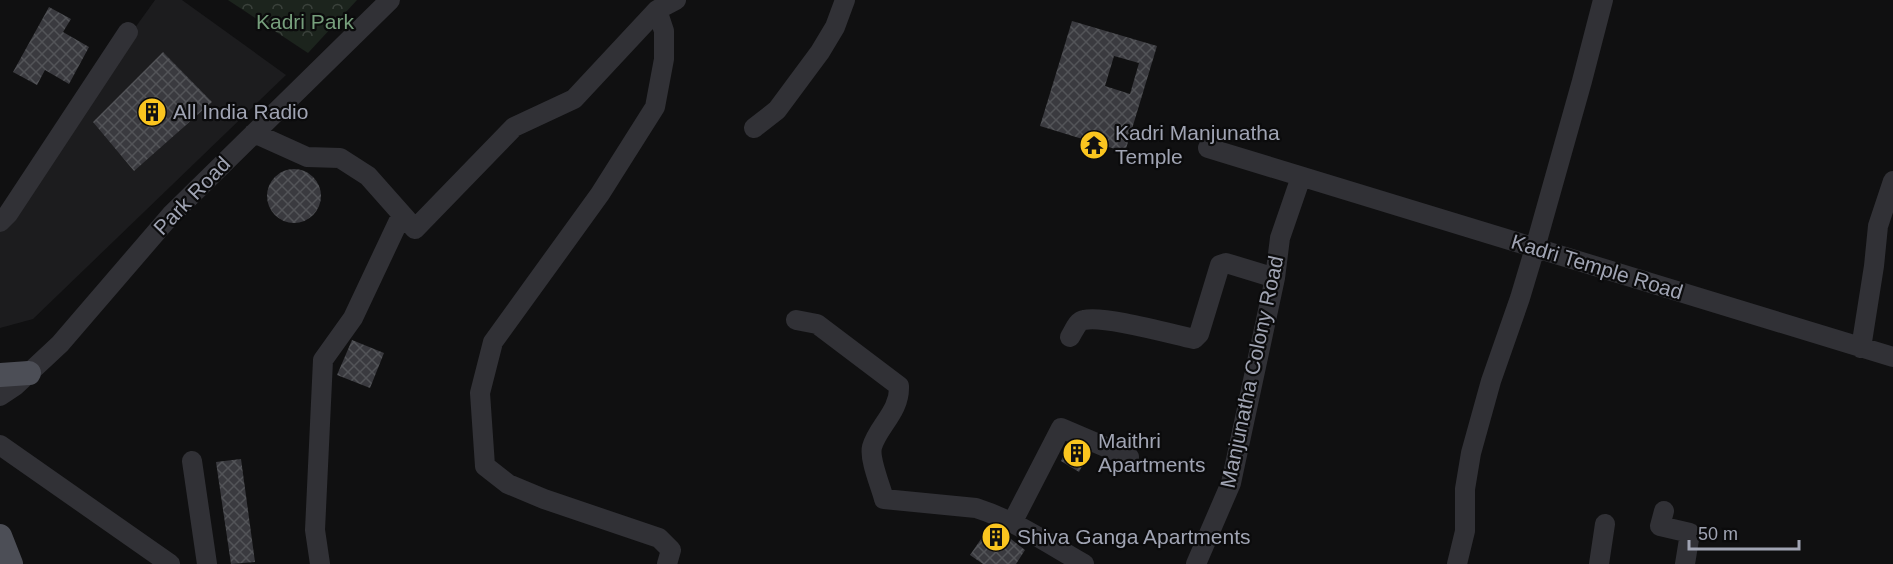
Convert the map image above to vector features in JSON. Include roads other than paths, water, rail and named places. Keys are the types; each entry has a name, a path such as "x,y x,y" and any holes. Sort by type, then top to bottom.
{"main road":[{"path":"0,375 29,373"},
{"path":"0,536 11,564"}],"street":[{"name":"Park Road","path":"0,396 15,386 60,344 171,215 390,0"},
{"path":"254,133 307,157 340,158 368,176 415,229 514,127 574,99 657,10 676,0"},
{"path":"754,128 777,110 819,52 835,27 845,0"},
{"path":"1457,564 1465,531 1465,489 1471,453 1491,381 1535,248 1603,0"},
{"path":"657,10 664,32 664,59 655,106 600,194 493,342 480,393 485,466 508,484 544,499 659,538 671,550 667,564"},
{"path":"0,222 8,214 128,32"},
{"name":"Kadri Temple Road","path":"1208,148 1893,357"},
{"name":"Manjunatha Colony Road","path":"1196,564 1231,483 1275,278 1280,238 1301,177"},
{"path":"1861,348 1878,226 1893,181"},
{"path":"320,564 315,530 323,360 353,318 402,214"},
{"path":"1070,337 1078,323 1087,319 1113,321 1194,339 1199,334 1220,266 1227,263 1275,278"},
{"path":"796,320 817,324 899,386 899,398 871,448 885,499 976,508 1012,523 1084,564"},
{"path":"1012,523 1061,428 1129,457"},
{"path":"0,445 170,564"},
{"path":"192,461 207,564"},
{"path":"1664,511 1660,526 1690,533 1685,564"},
{"path":"1599,564 1605,524"}],"place":[{"name":"All India Radio","path":"152,112"},
{"name":"Kadri Manjunatha Temple","path":"1094,145"},
{"name":"Maithri Apartments","path":"1077,453"},
{"name":"Shiva Ganga Apartments","path":"996,537"}],"park label":[{"name":"Kadri Park","path":"305,22"}]}
